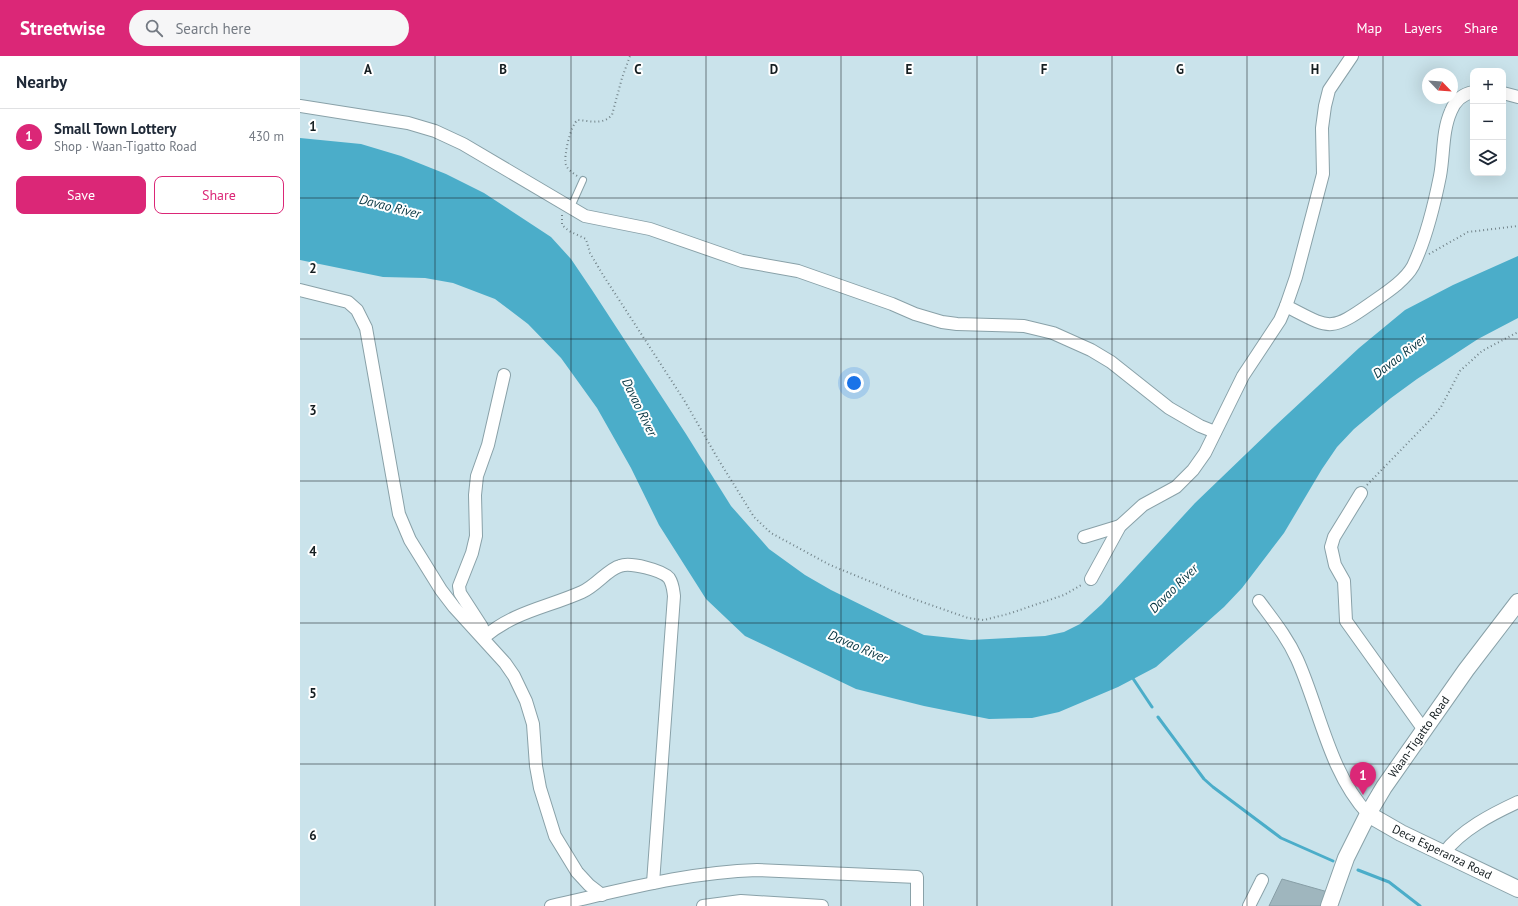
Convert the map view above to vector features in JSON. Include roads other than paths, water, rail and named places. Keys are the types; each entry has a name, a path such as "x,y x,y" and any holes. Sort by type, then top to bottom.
{"street":[{"path":"1091,579 1120,526 1143,505 1176,487 1193,470 1205,453 1243,376 1280,320 1286,306 1323,174 1322,128 1329,90 1352,56"},
{"path":"1286,306 1325,325 1337,325 1347,321 1401,279 1412,268 1418,255 1440,177 1446,126 1451,111 1461,97 1470,93"},
{"path":"1506,94 1518,97"},
{"path":"300,106 408,123 434,131 463,144 567,207 585,216 598,220 650,229 742,261 798,271 892,304 915,314 942,322 957,324 1024,326 1048,332 1091,350 1111,362 1169,408 1200,426 1215,432"},
{"path":"300,290 348,302 357,310 366,328 373,359 399,514 410,540 441,590 454,607 505,663 514,676 526,702 533,724 536,766 540,788 555,836 577,872 589,885 602,895"},
{"path":"483,638 482,627 460,593 459,586 472,553 476,536 475,495 478,476 490,438 504,374"},
{"path":"1361,493 1334,537 1331,547 1335,565 1344,581 1346,621 1424,730"},
{"path":"1084,537 1120,526"},
{"path":"483,638 496,627 526,612 583,592 597,584 613,569 620,565 644,568 668,577 673,585 674,596 653,883"},
{"path":"1258,601 1284,633 1298,660 1340,772 1356,801 1368,814"},
{"name":"Waan-Tigatto Road","path":"1329,906 1346,858 1368,814 1466,670 1518,602"},
{"path":"1444,853 1457,838 1507,807 1518,802"},
{"name":"Deca Esperanza Road","path":"1368,814 1401,833 1518,889"},
{"path":"551,906 653,883 731,871 757,870 917,877 917,906"},
{"path":"1249,906 1262,880"},
{"path":"703,906 741,904 822,906"}],"lane":[{"path":"567,207 583,180"}],"water":[{"name":"Davao River","path":"300,138 361,144 401,156 446,174 484,193 551,237 571,259 592,290 731,506 769,549 805,575 831,590 924,635 971,640 1045,636 1064,632 1080,624 1102,604 1195,503 1359,348 1405,310 1453,285 1518,256 1518,318 1478,339 1417,379 1391,398 1354,429 1337,447 1322,469 1284,533 1242,588 1224,607 1156,667 1118,687 1059,712 1032,718 989,719 924,706 856,689 745,636 706,599 659,525 631,468 597,408 561,358 528,324 495,299 453,283 425,278 383,277 300,260"}],"waterway":[{"path":"1132,677 1152,707"},
{"path":"1158,717 1204,779 1213,787 1281,838 1333,861"},
{"path":"1358,870 1389,882 1420,906"}],"place":[{"name":"Small Town Lottery","path":"1363,795"}]}
